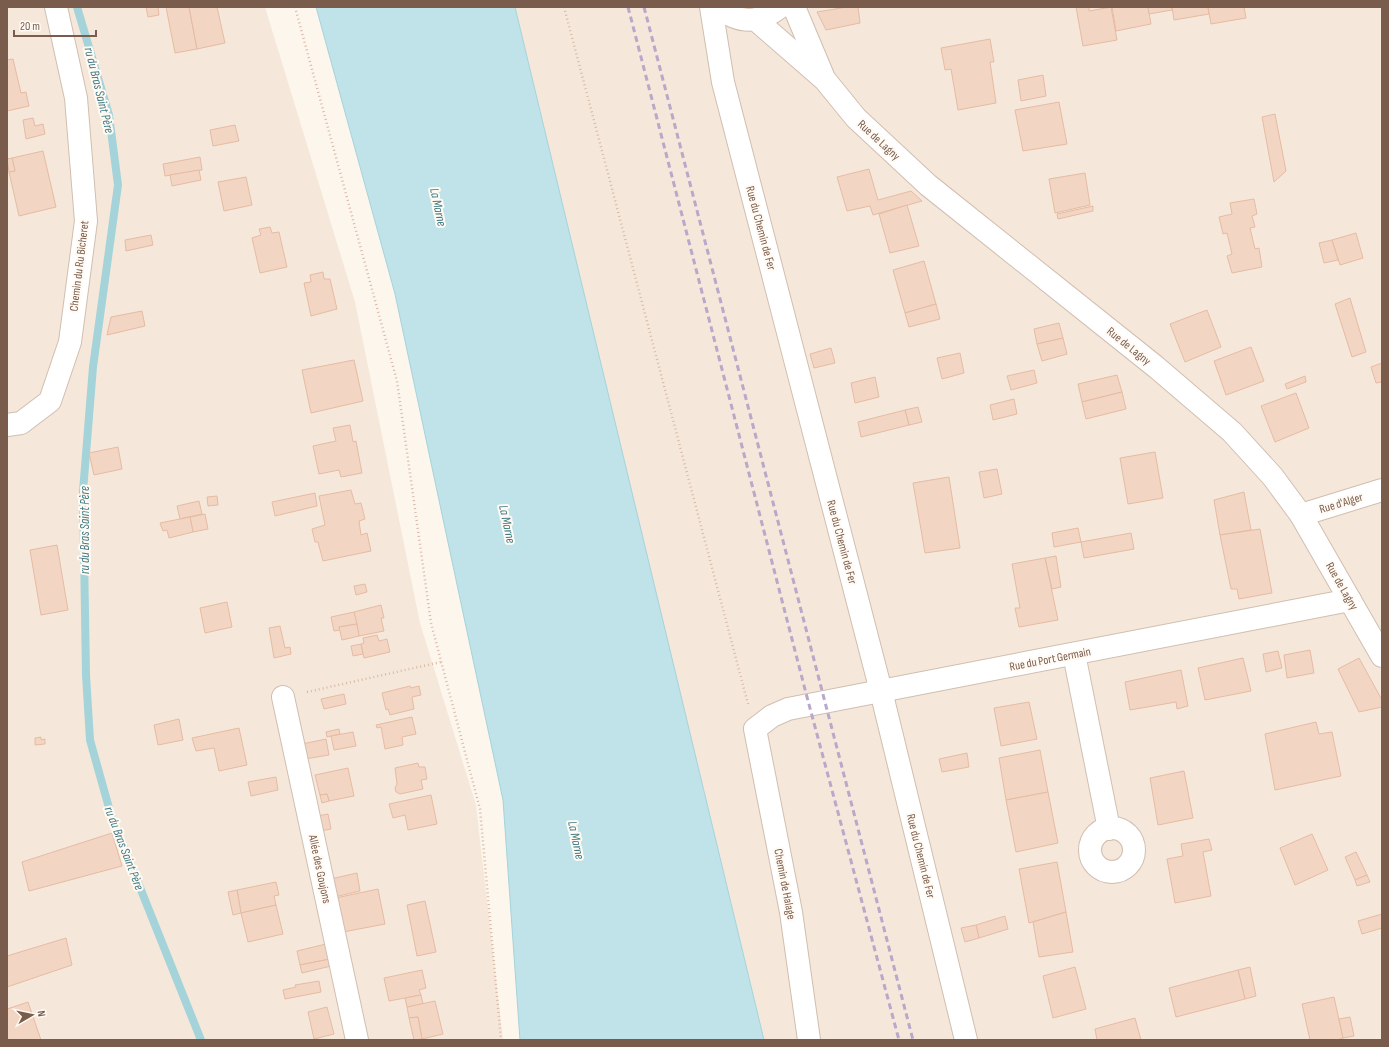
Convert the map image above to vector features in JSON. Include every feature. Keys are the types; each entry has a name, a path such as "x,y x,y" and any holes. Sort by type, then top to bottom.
{"street":[{"name":"Chemin du Ru Bicheret","path":"7,425 21,423 50,401 70,342 86,221 76,98 56,7"},
{"name":"Rue du Chemin de Fer","path":"711,7 723,82 881,691 966,1040"},
{"name":"Rue de Lagny","path":"717,7 728,15 749,20 825,80 856,118 928,185 1150,362 1232,432 1273,477 1301,515 1382,656"},
{"path":"717,45 749,20 770,15 780,7"},
{"name":"Rue de Lagny","path":"794,7 825,80"},
{"name":"Rue d'Alger","path":"1301,515 1382,490"},
{"name":"Rue du Port Germain","path":"755,729 772,716 788,709 1350,600"},
{"path":"1074,654 1108,829"},
{"name":"Allée des Goujons","path":"283,697 357,1040"},
{"name":"Chemin de Halage","path":"755,729 791,912 809,1040"}],"path":[{"path":"295,7 397,381 431,623 480,809 501,1040"},
{"path":"564,7 755,729"},
{"path":"283,697 441,662"}],"shaded area":[{"path":"7,7 265,7 355,302 420,623 476,805 503,1040 7,1040"},
{"path":"396,7 1382,7 1382,1040 620,1040"}],"water":[{"name":"La Marne","path":"316,7 515,7 764,1040 520,1040 503,800 395,294"}],"building":[{"path":"146,7 158,7 159,15 148,17"},
{"path":"166,7 189,7 197,49 175,53"},
{"path":"189,7 217,7 225,43 197,49"},
{"path":"847,7 858,7 860,23 826,30 817,12"},
{"path":"1076,7 1089,7 1089,11 1111,7 1117,40 1083,46"},
{"path":"1112,7 1148,7 1151,24 1116,31"},
{"path":"1148,7 1172,7 1172,10 1149,14"},
{"path":"1172,7 1208,7 1209,14 1174,20"},
{"path":"1208,7 1244,7 1246,18 1211,24"},
{"path":"990,39 994,62 990,62 996,103 958,110 951,69 945,70 941,48"},
{"path":"13,59 21,93 26,92 29,106 7,111 7,60"},
{"path":"1043,75 1046,96 1021,101 1018,80"},
{"path":"1059,102 1067,144 1023,151 1015,110"},
{"path":"1275,114 1286,171 1274,182 1262,117"},
{"path":"33,118 35,126 43,124 45,134 26,139 23,120"},
{"path":"235,125 239,141 213,146 210,130"},
{"path":"43,151 56,207 19,216 9,172 15,171 12,158"},
{"path":"200,157 202,170 165,176 163,164"},
{"path":"12,158 15,171 9,172 7,159"},
{"path":"869,169 878,200 911,191 922,201 873,215 870,206 847,211 837,177"},
{"path":"199,170 201,180 172,186 170,175"},
{"path":"1085,173 1090,205 1055,213 1049,179"},
{"path":"246,177 252,205 224,211 218,182"},
{"path":"1254,199 1257,214 1252,216 1255,227 1250,228 1255,249 1259,248 1262,267 1232,273 1227,256 1232,254 1227,233 1223,234 1219,217 1232,214 1230,203"},
{"path":"907,205 919,246 890,253 879,214"},
{"path":"1093,206 1093,211 1058,219 1057,214"},
{"path":"270,227 272,233 279,232 287,267 260,273 252,238 261,235 259,229"},
{"path":"1356,233 1363,258 1340,265 1332,240"},
{"path":"151,235 153,245 126,251 125,240"},
{"path":"1332,240 1338,260 1324,263 1319,243"},
{"path":"924,261 936,304 905,313 893,270"},
{"path":"323,272 324,279 330,279 337,309 311,316 304,283 311,282 310,275"},
{"path":"1350,298 1366,352 1352,357 1335,304"},
{"path":"936,304 940,319 909,327 905,313"},
{"path":"1207,310 1221,347 1185,362 1170,324"},
{"path":"142,311 145,326 107,335 111,317"},
{"path":"1059,323 1063,338 1037,344 1034,329"},
{"path":"1063,338 1067,354 1042,361 1037,344"},
{"path":"1251,347 1264,381 1226,395 1214,361"},
{"path":"831,348 835,363 814,368 810,354"},
{"path":"960,353 964,373 942,379 937,358"},
{"path":"354,360 363,401 311,413 302,370"},
{"path":"1382,363 1382,382 1376,383 1371,367"},
{"path":"1034,370 1037,383 1011,390 1007,376"},
{"path":"1117,375 1122,392 1082,402 1078,384"},
{"path":"1305,376 1306,382 1287,389 1285,384"},
{"path":"875,377 879,397 855,403 851,383"},
{"path":"1122,392 1126,409 1086,419 1082,402"},
{"path":"1296,393 1309,428 1275,442 1261,406"},
{"path":"1014,399 1017,414 993,420 990,405"},
{"path":"918,407 922,422 909,425 905,410"},
{"path":"905,410 909,425 861,437 858,422"},
{"path":"350,425 353,442 356,441 362,473 341,477 339,470 319,474 313,446 336,441 333,428"},
{"path":"118,447 122,469 94,475 89,453"},
{"path":"1155,452 1163,498 1128,504 1120,458"},
{"path":"997,469 1002,494 984,498 979,472"},
{"path":"949,477 960,548 925,553 913,483"},
{"path":"351,490 355,504 361,503 365,519 359,521 361,535 367,533 371,551 323,561 318,542 315,542 312,529 325,525 319,496"},
{"path":"1244,492 1251,530 1220,535 1214,500"},
{"path":"315,493 317,506 275,516 272,502"},
{"path":"217,496 218,505 208,506 207,497"},
{"path":"199,501 202,514 180,519 177,506"},
{"path":"205,514 208,529 193,532 190,517"},
{"path":"190,517 193,532 169,538 167,530 163,531 160,523"},
{"path":"1078,528 1081,542 1054,547 1052,533"},
{"path":"1260,529 1272,593 1239,599 1237,589 1231,589 1220,535"},
{"path":"1131,533 1134,549 1084,558 1081,542"},
{"path":"57,545 68,610 41,615 30,550"},
{"path":"1056,556 1061,587 1052,589 1045,558"},
{"path":"1045,558 1058,620 1019,627 1015,608 1020,608 1012,564"},
{"path":"365,584 367,592 356,595 354,586"},
{"path":"227,602 232,627 205,633 200,608"},
{"path":"381,605 384,618 381,618 384,631 359,636 354,612"},
{"path":"354,612 357,624 339,627 340,630 334,631 331,617"},
{"path":"357,624 359,636 342,640 339,627"},
{"path":"280,626 285,648 290,647 291,654 274,658 269,628"},
{"path":"377,635 379,641 387,639 390,652 364,658 361,644 364,643 363,638"},
{"path":"361,644 363,654 353,656 351,646"},
{"path":"1310,650 1314,673 1287,678 1284,655"},
{"path":"1278,651 1282,668 1266,672 1263,654"},
{"path":"1243,658 1251,691 1205,700 1198,668"},
{"path":"1359,658 1382,700 1382,707 1359,712 1338,669"},
{"path":"1181,670 1188,706 1177,709 1176,702 1130,710 1125,682"},
{"path":"410,686 411,688 419,686 421,695 412,697 414,709 390,715 388,709 386,710 382,693"},
{"path":"344,694 346,704 324,709 321,699"},
{"path":"1029,702 1037,739 1001,746 994,708"},
{"path":"412,717 416,734 402,737 403,745 385,749 381,727 377,728 376,725"},
{"path":"179,719 183,740 158,745 154,725"},
{"path":"1316,722 1319,734 1332,732 1341,776 1275,790 1265,734"},
{"path":"239,728 247,765 219,771 214,748 196,751 192,738"},
{"path":"339,729 340,734 327,737 326,732"},
{"path":"353,732 356,746 334,750 331,736"},
{"path":"41,737 41,740 45,739 45,744 35,745 35,738"},
{"path":"326,739 329,755 305,759 302,744"},
{"path":"1040,750 1048,792 1006,800 999,758"},
{"path":"967,753 969,767 942,772 939,759"},
{"path":"418,763 419,767 425,767 427,779 421,780 423,789 400,794 396,792 395,788 397,784 395,768"},
{"path":"348,768 354,796 329,801 327,794 320,795 315,775"},
{"path":"1184,771 1193,818 1158,825 1150,778"},
{"path":"276,777 278,790 251,796 248,782"},
{"path":"1048,792 1058,843 1016,852 1006,800"},
{"path":"327,794 329,801 322,803 320,795"},
{"path":"431,795 437,824 408,830 405,815 393,818 389,804"},
{"path":"328,814 331,829 315,832 312,817"},
{"path":"112,833 122,866 29,891 22,862"},
{"path":"1312,834 1328,870 1295,885 1280,848"},
{"path":"1209,839 1212,850 1203,852 1211,896 1175,903 1167,859 1183,856 1181,844"},
{"path":"1356,852 1367,875 1355,880 1345,857"},
{"path":"1057,862 1066,912 1029,923 1019,869"},
{"path":"357,873 360,891 330,898 326,880"},
{"path":"1367,875 1370,882 1357,886 1355,880"},
{"path":"276,882 279,895 274,896 276,905 241,913 237,890"},
{"path":"378,889 385,924 338,933 331,899"},
{"path":"237,890 241,913 233,915 228,892"},
{"path":"425,901 436,952 417,956 407,905"},
{"path":"276,905 283,934 248,942 241,913"},
{"path":"1066,912 1073,952 1039,957 1033,922"},
{"path":"1382,914 1382,928 1362,934 1358,921"},
{"path":"1005,916 1008,929 979,938 976,925"},
{"path":"976,925 979,938 965,942 961,928"},
{"path":"66,938 72,965 7,987 7,956"},
{"path":"326,944 330,959 300,965 297,951"},
{"path":"330,959 331,966 302,973 300,965"},
{"path":"1075,967 1086,1009 1053,1018 1043,976"},
{"path":"1250,967 1256,996 1245,999 1238,970"},
{"path":"422,970 426,988 419,990 421,995 389,1001 384,978"},
{"path":"1238,970 1245,999 1176,1017 1169,988"},
{"path":"319,981 321,992 285,999 283,990 296,987 295,985"},
{"path":"421,995 423,1004 407,1007 405,998"},
{"path":"1334,997 1343,1038 1337,1040 1310,1040 1302,1004"},
{"path":"435,1001 443,1034 422,1039 418,1017 409,1018 407,1007"},
{"path":"28,1002 41,1040 7,1040 7,1009"},
{"path":"327,1007 334,1034 314,1039 308,1012"},
{"path":"418,1017 422,1039 414,1040 409,1018"},
{"path":"1350,1017 1354,1036 1343,1038 1339,1019"},
{"path":"1135,1018 1141,1040 1097,1040 1095,1029"}],"waterway":[{"name":"ru du Bras Saint Père","path":"77,7 109,115 118,185 93,367 83,491 86,675 90,740 111,815 201,1040"}],"railway":[{"path":"628,7 807,697 899,1040"},
{"path":"644,7 913,1040"}]}
